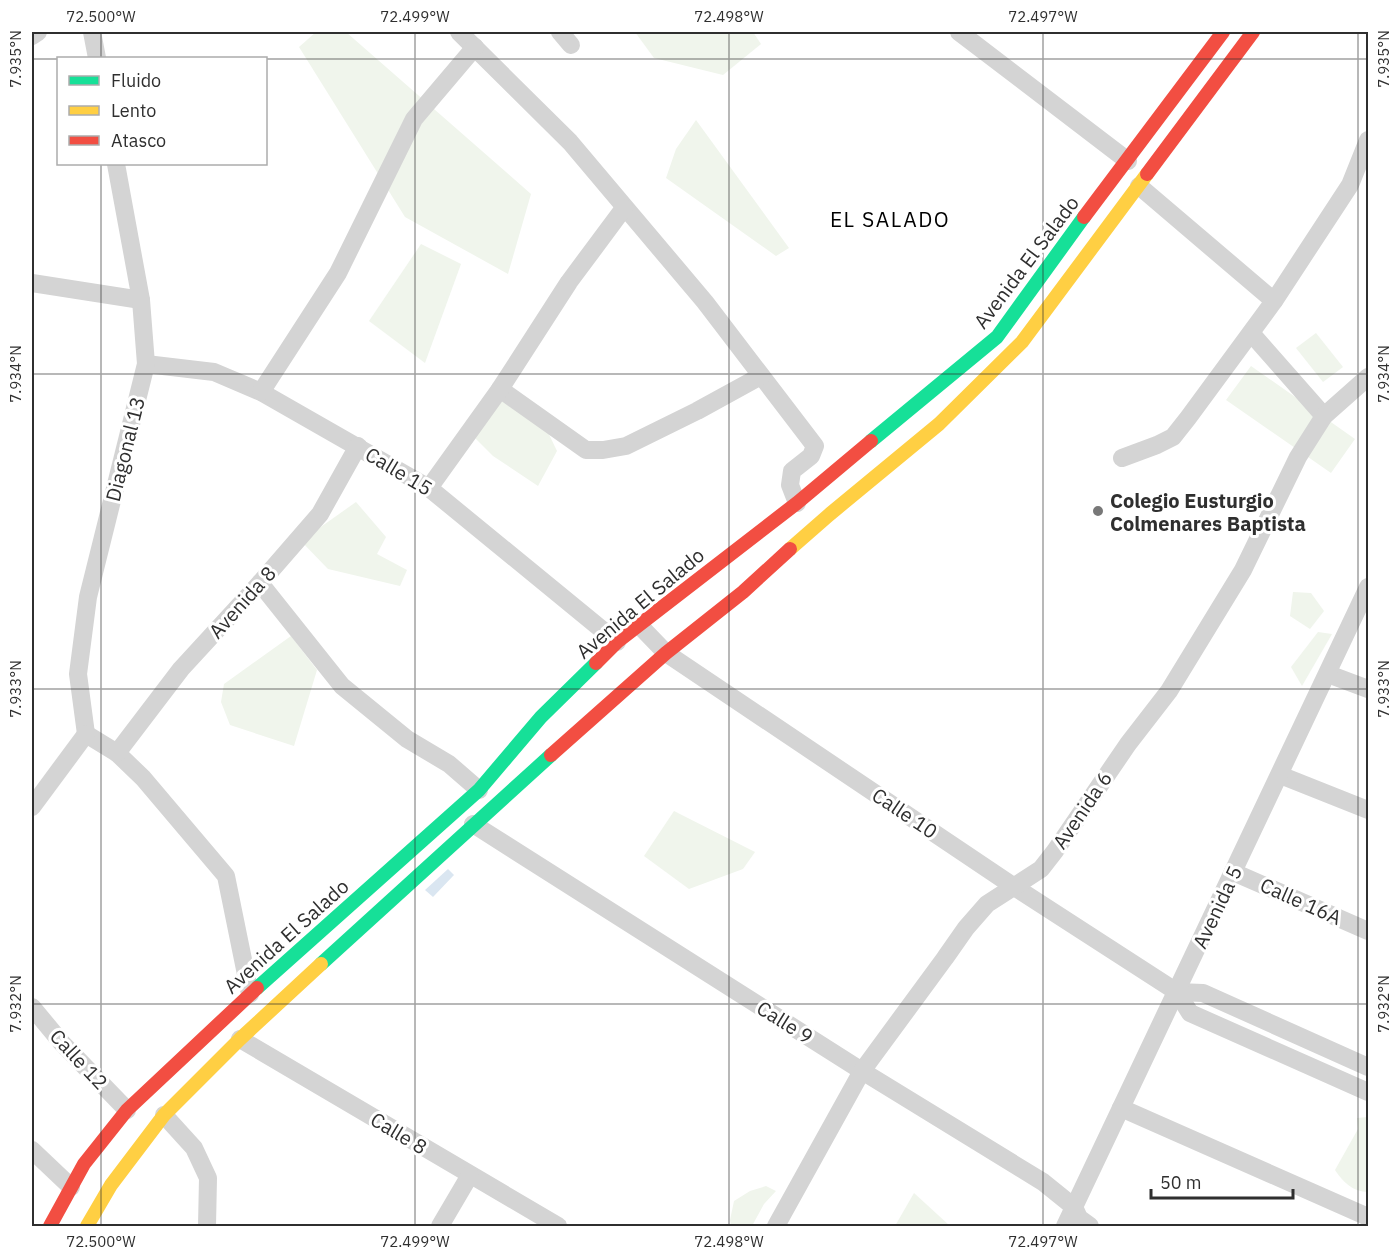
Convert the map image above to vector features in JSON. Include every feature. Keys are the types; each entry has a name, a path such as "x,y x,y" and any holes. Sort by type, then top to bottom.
{"main road":[{"name":"Avenida El Salado","path":"50,1227 84,1164 127,1110 250,994 479,790 541,717 617,642 797,502 997,337 1223,32"},
{"path":"87,1227 111,1185 164,1115 240,1039 473,824 666,653 732,601 830,514 939,424 1022,342 1253,32"}],"street":[{"path":"32,36 38,32"},
{"path":"92,32 97,57"},
{"path":"459,32 570,142 705,302 815,446 811,456 792,471 790,485 797,502"},
{"path":"959,32 1128,161"},
{"path":"261,392 338,273 414,119 475,47"},
{"path":"1122,458 1157,446 1173,437 1274,301 1350,185 1368,140"},
{"name":"Diagonal 13","path":"86,734 78,674 88,597 146,364 141,300 116,165"},
{"path":"1139,186 1274,301"},
{"path":"429,488 500,389 569,282 624,208"},
{"path":"32,283 141,300"},
{"path":"1251,333 1324,416"},
{"name":"Calle 15","path":"146,364 214,372 261,392 358,446 429,488 617,642"},
{"path":"500,389 586,450 603,450 626,446 761,376"},
{"name":"Avenida 6","path":"776,1227 862,1071 966,928 987,904 1041,869 1048,860 1128,744 1169,691 1243,570 1298,458 1324,416 1368,377"},
{"name":"Avenida 8","path":"117,753 181,669 320,514 358,446"},
{"path":"260,583 342,686 407,739 448,764 479,790"},
{"name":"Avenida 5","path":"1065,1227 1368,587"},
{"name":"Calle 10","path":"639,625 666,653 1013,886 1177,992 1190,1013 1368,1092"},
{"path":"1328,674 1368,689"},
{"path":"32,807 86,734 117,753 143,778 226,876 250,994"},
{"path":"1280,775 1368,810"},
{"name":"Calle 9","path":"473,824 862,1071 1043,1182 1074,1207 1079,1218 1090,1227"},
{"name":"Calle 16A","path":"1233,872 1368,931"},
{"name":"Calle 10","path":"1177,992 1203,993 1368,1067"},
{"name":"Calle 12","path":"32,1007 61,1042 127,1110"},
{"name":"Calle 8","path":"240,1039 558,1227"},
{"path":"1121,1108 1368,1217"},
{"path":"164,1115 194,1148 208,1178 207,1227"},
{"path":"32,1149 71,1187"},
{"path":"440,1227 470,1175"}],"shaded area":[{"path":"316,32 346,32 531,194 508,274 405,217 299,47"},
{"path":"635,32 753,32 761,44 723,75 654,58"},
{"path":"696,120 789,248 776,256 666,178 676,149"},
{"path":"421,244 461,264 425,363 369,321"},
{"path":"1316,333 1343,367 1323,382 1296,348"},
{"path":"1251,366 1355,439 1331,473 1226,400"},
{"path":"506,396 544,424 557,451 538,486 493,456 474,437"},
{"path":"356,502 386,537 377,554 407,570 400,586 328,569 301,541"},
{"path":"1293,592 1311,593 1324,611 1310,629 1290,616"},
{"path":"1318,632 1332,634 1302,686 1291,667"},
{"path":"291,636 317,670 294,746 230,725 221,702 224,684"},
{"path":"674,811 755,852 743,869 689,889 644,856"},
{"path":"448,869 454,875 433,897 425,890"},
{"path":"1368,1117 1368,1192 1363,1192 1349,1186 1335,1170 1358,1129 1357,1118"},
{"path":"766,1186 776,1191 764,1204 752,1226 731,1226 734,1201 750,1191"},
{"path":"914,1193 950,1226 895,1226"}],"traffic: fast":[{"path":"871,441 997,337 1084,217"},
{"path":"257,988 479,790 541,717 596,663"},
{"path":"321,964 551,755"}],"traffic: slow":[{"path":"790,549 939,424 1022,342 1147,174"},
{"path":"87,1226 111,1185 164,1115 240,1039 321,964"}],"traffic: jam":[{"path":"1084,217 1223,32"},
{"path":"1147,174 1253,32"},
{"path":"596,663 617,642 797,503 871,441"},
{"path":"551,755 666,653 743,592 790,549"},
{"path":"50,1226 84,1164 127,1110 257,988"}],"place":[{"name":"Colegio Eusturgio Colmenares Baptista","path":"1098,511"}],"district":[{"name":"EL SALADO","path":"890,219"}]}
